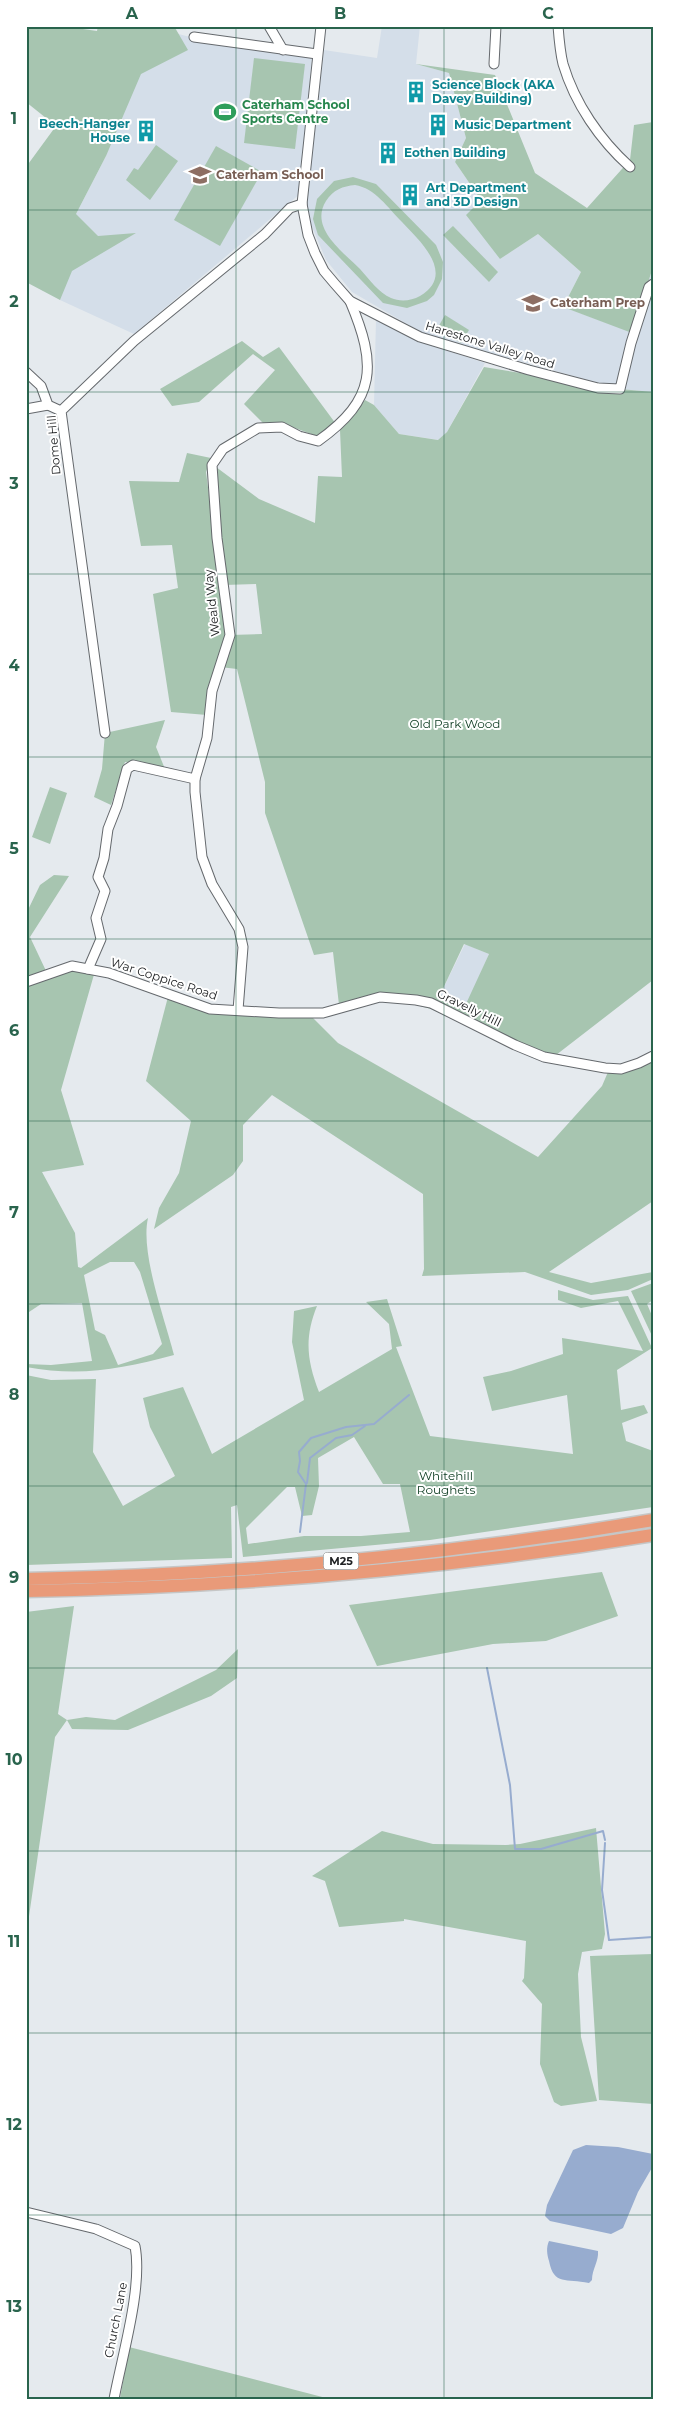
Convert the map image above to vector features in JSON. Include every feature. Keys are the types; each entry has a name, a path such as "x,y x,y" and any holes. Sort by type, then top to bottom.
{"highway":[{"name":"M25","path":"26,1579 184,1573 324,1563 473,1547 653,1520"},
{"name":"M25","path":"26,1591 162,1587 335,1576 494,1558 653,1535"}],"street":[{"path":"269,26 283,50"},
{"name":"Harestone Valley Road","path":"321,26 302,204 308,236 315,253 324,271 350,301 420,337 538,373 598,388 620,389 638,318 649,287 653,284"},
{"path":"494,64 496,26"},
{"path":"558,26 563,63 571,84 591,122 613,151 630,167"},
{"path":"194,37 317,54"},
{"name":"Dome Hill","path":"105,733 62,411 134,341 265,234 290,208 302,204"},
{"name":"Weald Way","path":"238,1010 243,947 239,929 212,884 202,857 195,779 204,752 212,691 230,635 217,538 212,465 223,449 258,428 282,427 299,436 318,442 338,428 358,404 365,386 368,356 366,342 350,301"},
{"path":"26,372 41,386 48,405"},
{"path":"26,409 48,405 62,411"},
{"path":"88,970 101,939 96,918 105,890 98,877 104,858 108,830 127,769 133,765 195,779"},
{"name":"War Coppice Road","path":"26,982 72,966 143,984 210,1009 238,1010"},
{"name":"Gravelly Hill","path":"238,1010 323,1013 380,997 416,1000 431,1003 544,1057 614,1069 639,1063 653,1056"},
{"name":"Church Lane","path":"26,2212 96,2229 135,2246 138,2262 136,2287 114,2399"}],"shaded area":[{"name":"Caterham School","path":"382,26 420,26 416,64 449,73 466,138 455,162 481,200 500,259 538,234 581,272 563,307 632,332 653,267 653,392 620,389 426,335 352,292 326,260 310,222 306,202 324,50 377,58"},
{"name":"Caterham School","path":"167,31 190,37 312,56 301,193 134,334 60,300 76,214 106,156 100,124"},
{"path":"376,319 417,341 485,363 447,432 439,440 399,434 374,405"},
{"path":"465,944 489,954 466,1006 440,995"}],"green space":[{"path":"26,26 62,26 97,31 98,26 174,26 188,50 141,74 106,156 76,214 98,236 136,233 72,271 60,300 26,282 26,167 56,126 26,102"},
{"path":"254,58 305,64 295,149 244,143"},
{"path":"416,64 495,75 535,173 587,208 630,160 634,125 653,122 653,267 632,333 563,307 581,272 538,234 500,259 466,215 481,200 455,162 466,138 449,73"},
{"path":"156,145 178,161 150,200 126,180 134,168 138,170"},
{"path":"216,146 262,172 220,246 174,220"},
{"path":"353,177 376,184 436,245 443,262 442,279 434,295 427,301 407,308 383,303 318,235 313,219 317,199 334,181","holes":["355,185 375,194 386,205 417,238 431,257 435,268 435,278 431,287 417,298 402,300 387,296 337,247 325,230 322,221 322,211 329,197 335,191 346,186"]},
{"path":"453,226 498,272 489,282 443,235"},
{"path":"445,315 469,330 461,343 437,329"},
{"path":"242,341 263,357 279,347 336,424 317,436 278,422 264,424 244,404 275,370 253,354 199,402 172,406 160,389"},
{"name":"Old Park Wood","path":"484,367 620,389 653,392 653,980 547,1062 431,1009 376,994 339,1005 333,952 314,955 265,813 265,782 237,669 220,667 230,635 262,634 256,584 224,585 216,467 259,499 315,523 318,476 342,477 340,430 365,400 374,405 399,434 438,440 447,432","holes":["464,944 489,954 465,1006 440,995"]},
{"path":"187,453 211,458 206,472 227,635 207,715 171,712 153,594 178,588 172,545 141,546 129,481 179,482"},
{"path":"165,720 156,747 165,769 125,762 111,805 94,797 102,769 105,733"},
{"path":"50,787 67,793 50,844 32,837"},
{"path":"54,875 69,876 30,937 47,973 72,966 95,971 61,1090 84,1165 42,1172 75,1233 78,1267 81,1268 148,1218 146,1232 150,1267 174,1355 118,1368 65,1371 26,1367 26,1364 51,1365 92,1361 82,1303 41,1304 26,1314 26,914 40,885","holes":["110,1262 134,1262 140,1272 162,1344 153,1354 118,1365 105,1335 95,1330 84,1275"]},
{"path":"169,993 210,1009 312,1017 338,1043 538,1157 602,1086 608,1072 633,1062 653,1050 653,1201 549,1272 591,1283 653,1272 653,1279 628,1290 591,1295 525,1272 422,1276 424,1269 423,1194 272,1095 243,1125 243,1161 233,1175 154,1229 159,1208 179,1173 191,1121 146,1081"},
{"path":"653,1283 653,1300 647,1304 653,1318 653,1338 631,1291"},
{"name":"Whitehill Roughets","path":"558,1290 593,1300 628,1296 652,1348 617,1370 621,1410 644,1405 648,1413 622,1423 626,1441 653,1451 653,1507 430,1540 243,1557 237,1505 231,1507 232,1558 26,1565 26,1375 51,1380 96,1379 93,1452 123,1506 175,1476 150,1427 143,1398 183,1387 212,1454 304,1400 292,1342 294,1311 317,1306 310,1329 309,1349 312,1370 319,1392 392,1349 389,1324 366,1302 387,1299 402,1346 396,1347 430,1436 573,1454 567,1395 492,1411 483,1377 511,1371 563,1354 562,1338 643,1351 618,1301 581,1308 558,1300","holes":["354,1437 383,1484 400,1484 410,1532 361,1536 304,1536 248,1544 246,1528 287,1487 295,1487 302,1516 312,1515 319,1486 318,1458"]},
{"path":"602,1572 618,1616 546,1641 493,1644 377,1666 349,1605"},
{"path":"74,1606 58,1714 67,1720 55,1737 26,1937 26,1612"},
{"path":"238,1649 237,1678 211,1696 128,1730 72,1729 67,1720 86,1717 115,1720 216,1670"},
{"path":"596,1828 605,1934 602,1949 582,1952 578,1974 581,2037 597,2101 561,2106 554,2102 540,2064 542,2004 522,1981 524,1978 526,1941 404,1919 404,1921 339,1927 325,1881 312,1876 382,1831 433,1844 506,1845 520,1844"},
{"path":"653,1954 653,2104 599,2100 590,1956"},
{"path":"129,2347 330,2399 120,2399"}],"water":[{"path":"586,2145 618,2147 653,2154 653,2166 638,2192 623,2228 611,2234 550,2221 545,2216 547,2205 573,2150"},
{"path":"549,2241 598,2251 592,2280 589,2283 558,2278 551,2269 548,2258 547,2249"}],"waterway":[{"path":"300,1532 306,1484 298,1472 299,1452 311,1438 346,1427 374,1424 409,1395"},
{"path":"307,1483 310,1458 336,1438 352,1435 365,1426"},
{"path":"487,1668 510,1785 515,1849 541,1849 603,1831 605,1840"},
{"path":"605,1843 602,1890 609,1940 653,1937"}],"place":[{"name":"Science Block (AKA Davey Building)","path":"416,92"},
{"name":"Caterham School Sports Centre","path":"225,112"},
{"name":"Music Department","path":"438,125"},
{"name":"Beech-Hanger House","path":"146,131"},
{"name":"Eothen Building","path":"388,153"},
{"name":"Caterham School","path":"200,175"},
{"name":"Art Department and 3D Design","path":"410,195"},
{"name":"Caterham Prep","path":"533,303"}]}
